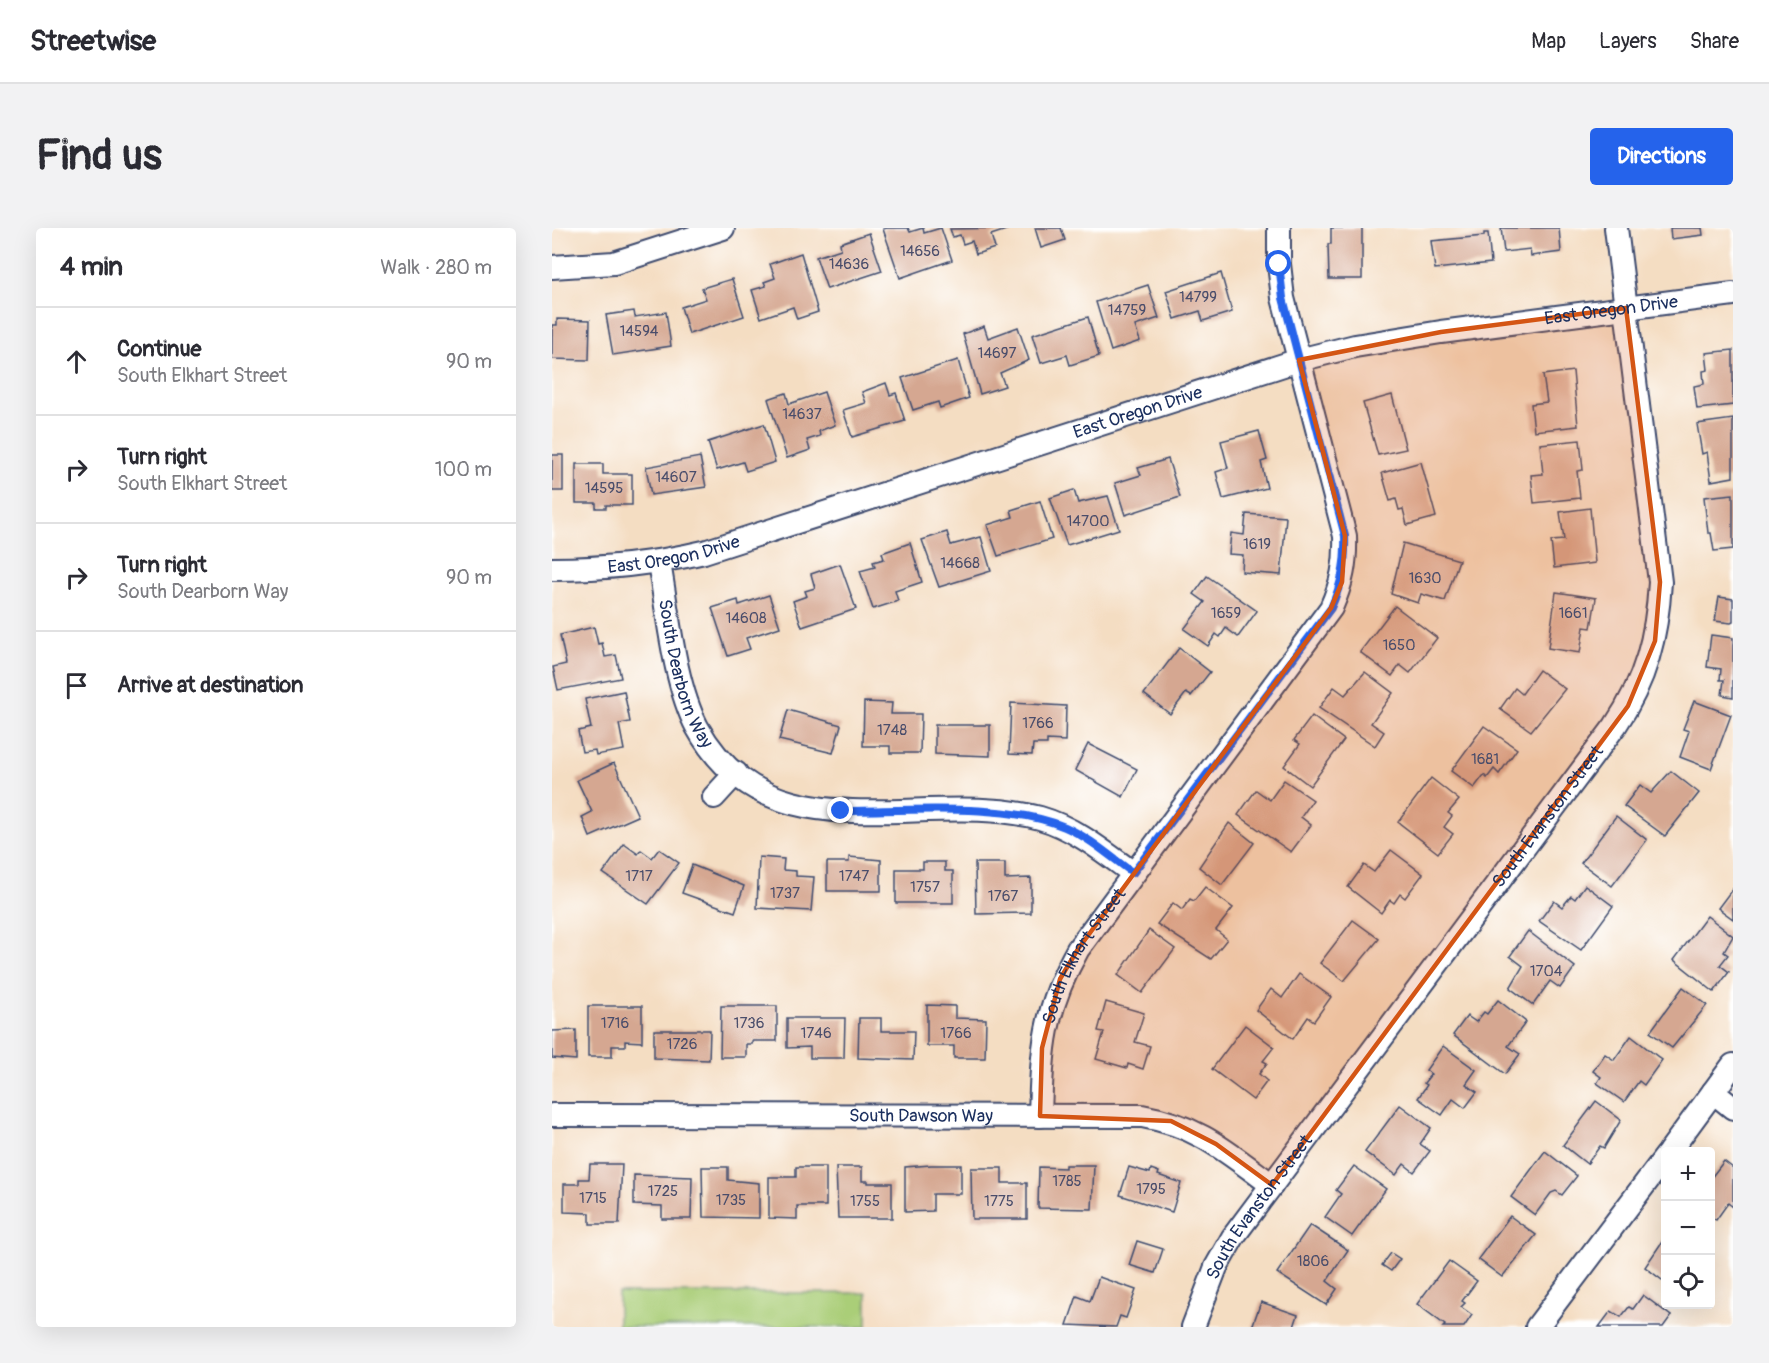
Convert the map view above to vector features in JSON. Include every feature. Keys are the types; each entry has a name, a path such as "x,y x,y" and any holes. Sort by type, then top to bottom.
{"street":[{"path":"552,267 614,263 723,228"},
{"name":"South Elkhart Street","path":"1040,1116 1042,1048 1048,1013 1060,980 1077,949 1331,608 1342,582 1346,559 1345,536 1283,298 1279,264 1279,228"},
{"name":"South Evanston Street","path":"1193,1327 1216,1267 1233,1237 1615,726 1644,675 1654,641 1660,582 1616,228"},
{"name":"East Oregon Drive","path":"552,569 602,569 658,563 704,552 1299,360 1441,332 1733,294"},
{"name":"South Dearborn Way","path":"658,563 684,695 697,726 712,748 736,773 759,789 807,808 841,811 1003,812 1040,818 1090,841 1133,873"},
{"path":"714,797 736,773"},
{"path":"1673,1147 1733,1065"},
{"path":"1713,1092 1733,1108"},
{"name":"South Dawson Way","path":"552,1115 1143,1116 1171,1121 1198,1132 1272,1185"},
{"path":"1537,1327 1661,1161"}],"highlighted area":[{"path":"1626,308 1660,582 1655,641 1628,706 1272,1185 1216,1144 1171,1121 1040,1116 1042,1048 1060,979 1078,949 1331,608 1342,582 1345,536 1299,360 1441,332"}],"green space":[{"path":"618,1293 867,1293 867,1327 618,1327"}],"building":[{"path":"908,228 910,232 923,228 924,233 941,228 952,260 900,278 883,229"},
{"path":"1012,228 991,235 995,248 976,254 972,241 963,244 960,235 953,237 950,229"},
{"path":"1035,228 1061,228 1065,240 1041,248"},
{"path":"1331,228 1362,228 1362,279 1329,279 1328,244 1331,244"},
{"path":"1501,228 1559,228 1561,252 1531,256 1530,249 1504,252"},
{"path":"1670,228 1702,228 1703,235 1671,239"},
{"path":"869,233 882,271 827,289 816,257 841,249 840,243"},
{"path":"1484,233 1488,233 1491,263 1435,269 1431,241 1484,236"},
{"path":"801,253 818,312 797,319 793,307 761,318 752,290 766,286 764,282 775,278 770,264"},
{"path":"1221,273 1232,312 1203,321 1200,311 1175,319 1166,291"},
{"path":"732,279 744,316 689,334 681,307 706,299 702,288"},
{"path":"1148,285 1159,318 1135,326 1140,341 1111,351 1096,302"},
{"path":"634,311 635,317 666,312 671,346 613,355 606,315"},
{"path":"1088,317 1099,356 1070,365 1067,355 1041,363 1032,335"},
{"path":"557,319 590,320 589,360 552,359 552,325 557,325"},
{"path":"984,326 988,338 1018,327 1029,360 1000,373 1005,386 980,394 963,334"},
{"path":"1733,350 1733,405 1697,409 1694,386 1704,384 1703,371 1708,370 1706,353"},
{"path":"958,360 969,398 940,408 938,402 913,410 902,378"},
{"path":"1573,371 1578,426 1534,431 1531,404 1547,402 1543,375"},
{"path":"886,383 890,395 896,393 905,421 852,437 843,410 866,403 862,392"},
{"path":"824,392 835,425 819,431 820,436 807,440 810,450 787,458 768,399 786,393 789,404"},
{"path":"1392,395 1406,449 1378,455 1363,403"},
{"path":"1733,419 1733,477 1711,481 1707,452 1702,454 1697,424"},
{"path":"764,424 775,462 746,471 743,462 717,470 708,442"},
{"path":"1259,431 1267,460 1261,462 1267,488 1223,499 1216,472 1228,468 1221,441"},
{"path":"1580,440 1583,470 1577,471 1580,498 1534,503 1531,475 1543,474 1540,444"},
{"path":"552,455 563,455 563,491 552,491"},
{"path":"700,457 706,487 651,495 646,467"},
{"path":"1168,459 1180,497 1125,515 1115,483 1141,475 1138,468"},
{"path":"1421,462 1436,517 1407,525 1403,509 1399,510 1396,499 1390,501 1382,473"},
{"path":"576,464 603,464 603,474 632,474 632,505 606,505 606,508 596,508 596,503 576,503"},
{"path":"1074,490 1078,503 1108,496 1119,529 1067,545 1050,498"},
{"path":"1733,494 1733,549 1714,551 1711,533 1708,533 1704,497"},
{"path":"1040,501 1052,539 998,556 987,525 1013,517 1011,510"},
{"path":"1590,508 1595,563 1554,568 1551,541 1564,540 1560,512"},
{"path":"1246,514 1286,517 1281,575 1242,572 1243,555 1229,554 1231,533 1244,535"},
{"path":"947,532 951,545 981,537 991,571 939,587 922,540"},
{"path":"910,543 922,582 895,591 898,601 873,609 860,571 875,567 873,562 884,559 882,553"},
{"path":"1403,543 1459,560 1445,601 1421,594 1418,603 1391,594"},
{"path":"840,564 856,609 802,627 793,601 807,596 805,591 815,588 811,574"},
{"path":"1207,576 1257,611 1238,637 1226,628 1220,637 1216,634 1208,646 1184,629 1205,602 1194,594"},
{"path":"1556,592 1596,598 1591,628 1584,627 1580,653 1548,648"},
{"path":"769,595 780,627 746,638 750,649 728,656 712,608 738,600 739,605"},
{"path":"1719,597 1733,599 1733,622 1715,621"},
{"path":"1395,606 1437,638 1410,673 1400,665 1392,676 1360,652"},
{"path":"594,627 598,644 602,643 605,657 616,655 621,678 558,690 553,667 566,664 560,635"},
{"path":"1711,635 1733,638 1733,697 1722,695 1724,680 1720,680 1721,669 1707,667"},
{"path":"1179,648 1210,672 1191,696 1186,693 1170,714 1144,694"},
{"path":"1539,670 1565,689 1531,731 1500,709 1515,688 1522,694"},
{"path":"1365,672 1393,693 1371,723 1384,732 1375,746 1319,708 1334,687 1345,695"},
{"path":"624,691 630,722 619,724 624,750 596,755 595,750 582,752 578,731 591,728 585,699"},
{"path":"1694,701 1731,715 1711,769 1680,757 1689,731 1683,729"},
{"path":"864,702 892,703 891,714 921,714 920,753 890,753 890,746 863,746"},
{"path":"1011,703 1066,706 1065,741 1047,740 1047,744 1033,744 1032,755 1009,754"},
{"path":"788,710 841,725 833,753 779,740"},
{"path":"1312,716 1344,740 1310,786 1284,766 1300,744 1294,740"},
{"path":"935,725 990,725 990,756 935,754"},
{"path":"1484,726 1517,749 1499,774 1494,769 1487,778 1484,775 1474,788 1451,771"},
{"path":"1088,744 1137,769 1123,797 1075,770"},
{"path":"614,763 638,816 590,837 582,817 592,812 577,780"},
{"path":"1671,771 1699,793 1665,836 1624,806 1640,785 1651,793"},
{"path":"1431,778 1459,800 1448,813 1452,816 1444,827 1453,834 1438,853 1398,822"},
{"path":"1284,780 1313,800 1301,817 1311,825 1291,852 1238,815 1256,790 1270,800"},
{"path":"1616,816 1647,840 1612,886 1581,863"},
{"path":"1229,823 1254,843 1222,885 1199,867"},
{"path":"624,844 638,854 641,850 652,858 659,849 679,863 648,904 603,873"},
{"path":"1391,850 1423,874 1405,898 1400,894 1394,903 1390,900 1381,913 1348,887 1364,865 1374,872"},
{"path":"759,857 784,859 783,870 796,871 796,876 814,877 811,911 757,908"},
{"path":"849,857 881,860 881,891 827,891 827,862 849,862"},
{"path":"923,862 945,862 945,871 953,871 953,903 896,903 896,869 923,869"},
{"path":"975,863 1005,863 1005,879 1031,878 1031,913 976,914"},
{"path":"692,865 744,886 735,912 682,893"},
{"path":"1585,885 1613,906 1581,950 1539,921 1554,901 1562,907 1571,896 1575,899"},
{"path":"1205,887 1233,908 1216,930 1227,939 1211,959 1157,924 1173,903 1182,910 1190,899 1194,901"},
{"path":"1733,888 1733,919 1718,908"},
{"path":"1707,916 1733,936 1724,952 1728,955 1720,965 1729,972 1714,992 1674,960"},
{"path":"1353,920 1379,939 1344,981 1320,963"},
{"path":"1149,930 1175,949 1142,993 1118,975"},
{"path":"1528,931 1575,967 1560,988 1550,981 1533,1005 1510,988 1523,966 1510,956"},
{"path":"1299,974 1331,997 1314,1021 1308,1017 1293,1039 1256,1010 1271,989 1282,998"},
{"path":"1683,987 1707,1005 1672,1048 1650,1032"},
{"path":"1498,1000 1526,1022 1508,1046 1520,1054 1505,1074 1453,1035 1467,1016 1476,1022 1484,1012 1487,1014"},
{"path":"1106,1002 1144,1013 1135,1042 1150,1046 1143,1069 1128,1064 1127,1068 1096,1059 1104,1032 1098,1031"},
{"path":"927,1005 955,1006 955,1018 986,1019 985,1058 954,1058 954,1046 927,1046"},
{"path":"588,1006 642,1006 642,1042 625,1041 625,1046 612,1046 612,1057 588,1057"},
{"path":"721,1006 777,1006 777,1041 752,1041 752,1044 746,1044 746,1057 720,1057"},
{"path":"787,1018 845,1018 844,1058 810,1058 810,1047 787,1048"},
{"path":"859,1018 881,1018 881,1031 914,1031 913,1060 858,1058"},
{"path":"1245,1025 1274,1047 1263,1061 1267,1063 1259,1074 1267,1081 1253,1100 1212,1069"},
{"path":"576,1030 576,1060 552,1058 552,1031"},
{"path":"654,1030 710,1030 709,1060 654,1058"},
{"path":"1631,1036 1662,1060 1644,1085 1639,1081 1624,1102 1597,1083 1601,1077 1593,1071 1605,1054 1614,1060"},
{"path":"1443,1046 1476,1070 1466,1084 1477,1092 1465,1108 1453,1099 1442,1115 1418,1098 1427,1085 1424,1083 1431,1074 1426,1070"},
{"path":"1596,1101 1621,1120 1604,1148 1600,1146 1587,1164 1563,1145"},
{"path":"1400,1105 1431,1128 1420,1144 1430,1151 1414,1172 1404,1164 1396,1175 1365,1152"},
{"path":"1545,1151 1577,1176 1562,1195 1556,1191 1551,1193 1535,1215 1511,1197"},
{"path":"1724,1161 1733,1168 1733,1207 1728,1203 1716,1220 1715,1219 1715,1173"},
{"path":"590,1164 622,1164 619,1224 590,1224 590,1213 564,1212 564,1184 579,1184 579,1179 589,1179"},
{"path":"961,1165 961,1194 933,1194 933,1211 905,1212 905,1167"},
{"path":"1065,1165 1094,1165 1092,1209 1038,1208 1039,1167 1065,1168"},
{"path":"1354,1166 1386,1189 1352,1236 1325,1217 1341,1194 1336,1190"},
{"path":"702,1167 728,1167 728,1180 759,1183 759,1218 703,1217"},
{"path":"796,1167 826,1167 826,1206 797,1206 797,1219 769,1218 769,1177 796,1177"},
{"path":"836,1167 862,1167 862,1181 892,1183 892,1218 838,1218"},
{"path":"1129,1167 1150,1173 1151,1169 1159,1172 1158,1175 1181,1183 1172,1212 1120,1195"},
{"path":"971,1168 1002,1168 1002,1183 1027,1183 1027,1219 972,1219"},
{"path":"634,1175 692,1177 691,1219 662,1219 662,1206 634,1205"},
{"path":"1510,1216 1536,1235 1502,1277 1478,1259"},
{"path":"1310,1225 1348,1250 1327,1281 1337,1289 1326,1305 1277,1273"},
{"path":"1137,1241 1163,1249 1155,1273 1129,1265"},
{"path":"1661,1243 1661,1279 1645,1267"},
{"path":"1391,1253 1400,1259 1391,1271 1382,1265"},
{"path":"1449,1261 1477,1281 1462,1301 1465,1303 1461,1307 1472,1315 1464,1327 1443,1327 1445,1325 1417,1304"},
{"path":"1099,1277 1136,1290 1126,1318 1120,1316 1116,1327 1067,1325 1077,1296 1090,1301"},
{"path":"1643,1295 1671,1316 1663,1327 1599,1327 1611,1311 1621,1317 1629,1307 1633,1309"},
{"path":"1261,1302 1298,1315 1294,1327 1252,1327"}],"route":[{"path":"841,811 1003,812 1040,818 1090,841 1133,873 1331,608 1342,582 1346,559 1345,536 1283,298 1279,264"}]}
